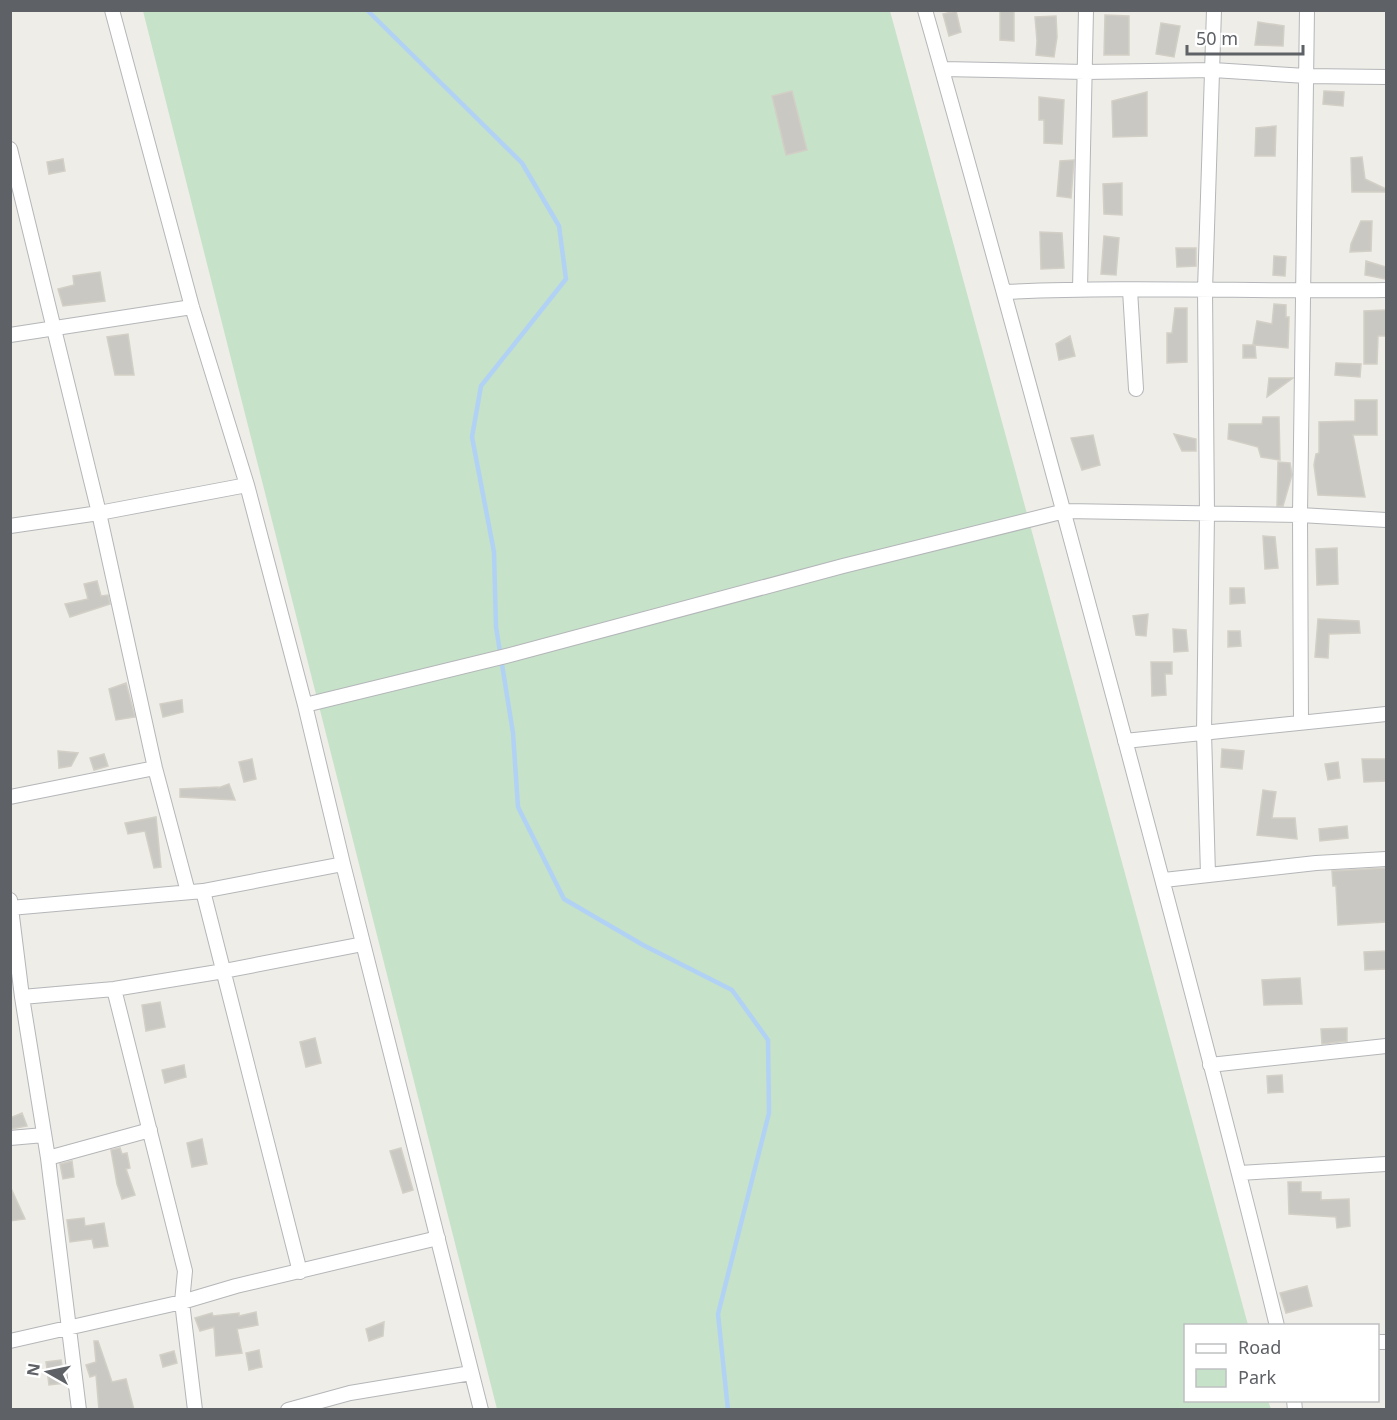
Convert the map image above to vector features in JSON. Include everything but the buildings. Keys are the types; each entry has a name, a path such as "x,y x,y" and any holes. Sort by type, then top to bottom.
{"street":[{"path":"112,10 192,307 247,484 305,705 481,1410"},
{"path":"925,10 1005,292 1164,879 1277,1324"},
{"path":"1080,289 1086,10"},
{"path":"1208,874 1204,732 1207,514 1205,290 1214,10"},
{"path":"1301,722 1300,515 1307,10"},
{"path":"942,69 1084,72 1213,70 1306,76 1386,77"},
{"path":"10,149 99,513 155,768 188,892"},
{"path":"1005,292 1080,289 1386,290"},
{"path":"1130,290 1136,388"},
{"path":"10,335 55,330 192,307"},
{"path":"10,526 99,513 247,484"},
{"path":"305,705 510,655 843,566 1065,511 1300,515 1386,520"},
{"path":"1125,741 1386,714"},
{"path":"10,797 155,768"},
{"path":"1164,879 1316,863 1386,859"},
{"path":"79,1410 48,1158 22,997 11,905 203,891 343,864"},
{"path":"203,891 300,1272"},
{"path":"22,997 114,989 224,971 363,944"},
{"path":"114,989 185,1271 182,1302 195,1410"},
{"path":"1210,1065 1386,1046"},
{"path":"48,1158 150,1130"},
{"path":"10,1138 44,1135"},
{"path":"1240,1173 1386,1164"},
{"path":"10,1341 182,1302 236,1286 438,1238"},
{"path":"288,1410 350,1393 471,1373"}],"green space":[{"path":"143,11 890,11 1248,1324 1184,1324 1184,1402 1268,1402 1271,1409 497,1409"}],"waterway":[{"path":"367,10 522,163 559,226 566,279 481,386 472,437 494,552 496,627 513,733 518,807 564,899 643,945 732,990 768,1040 769,1113 718,1314 728,1410"}]}
